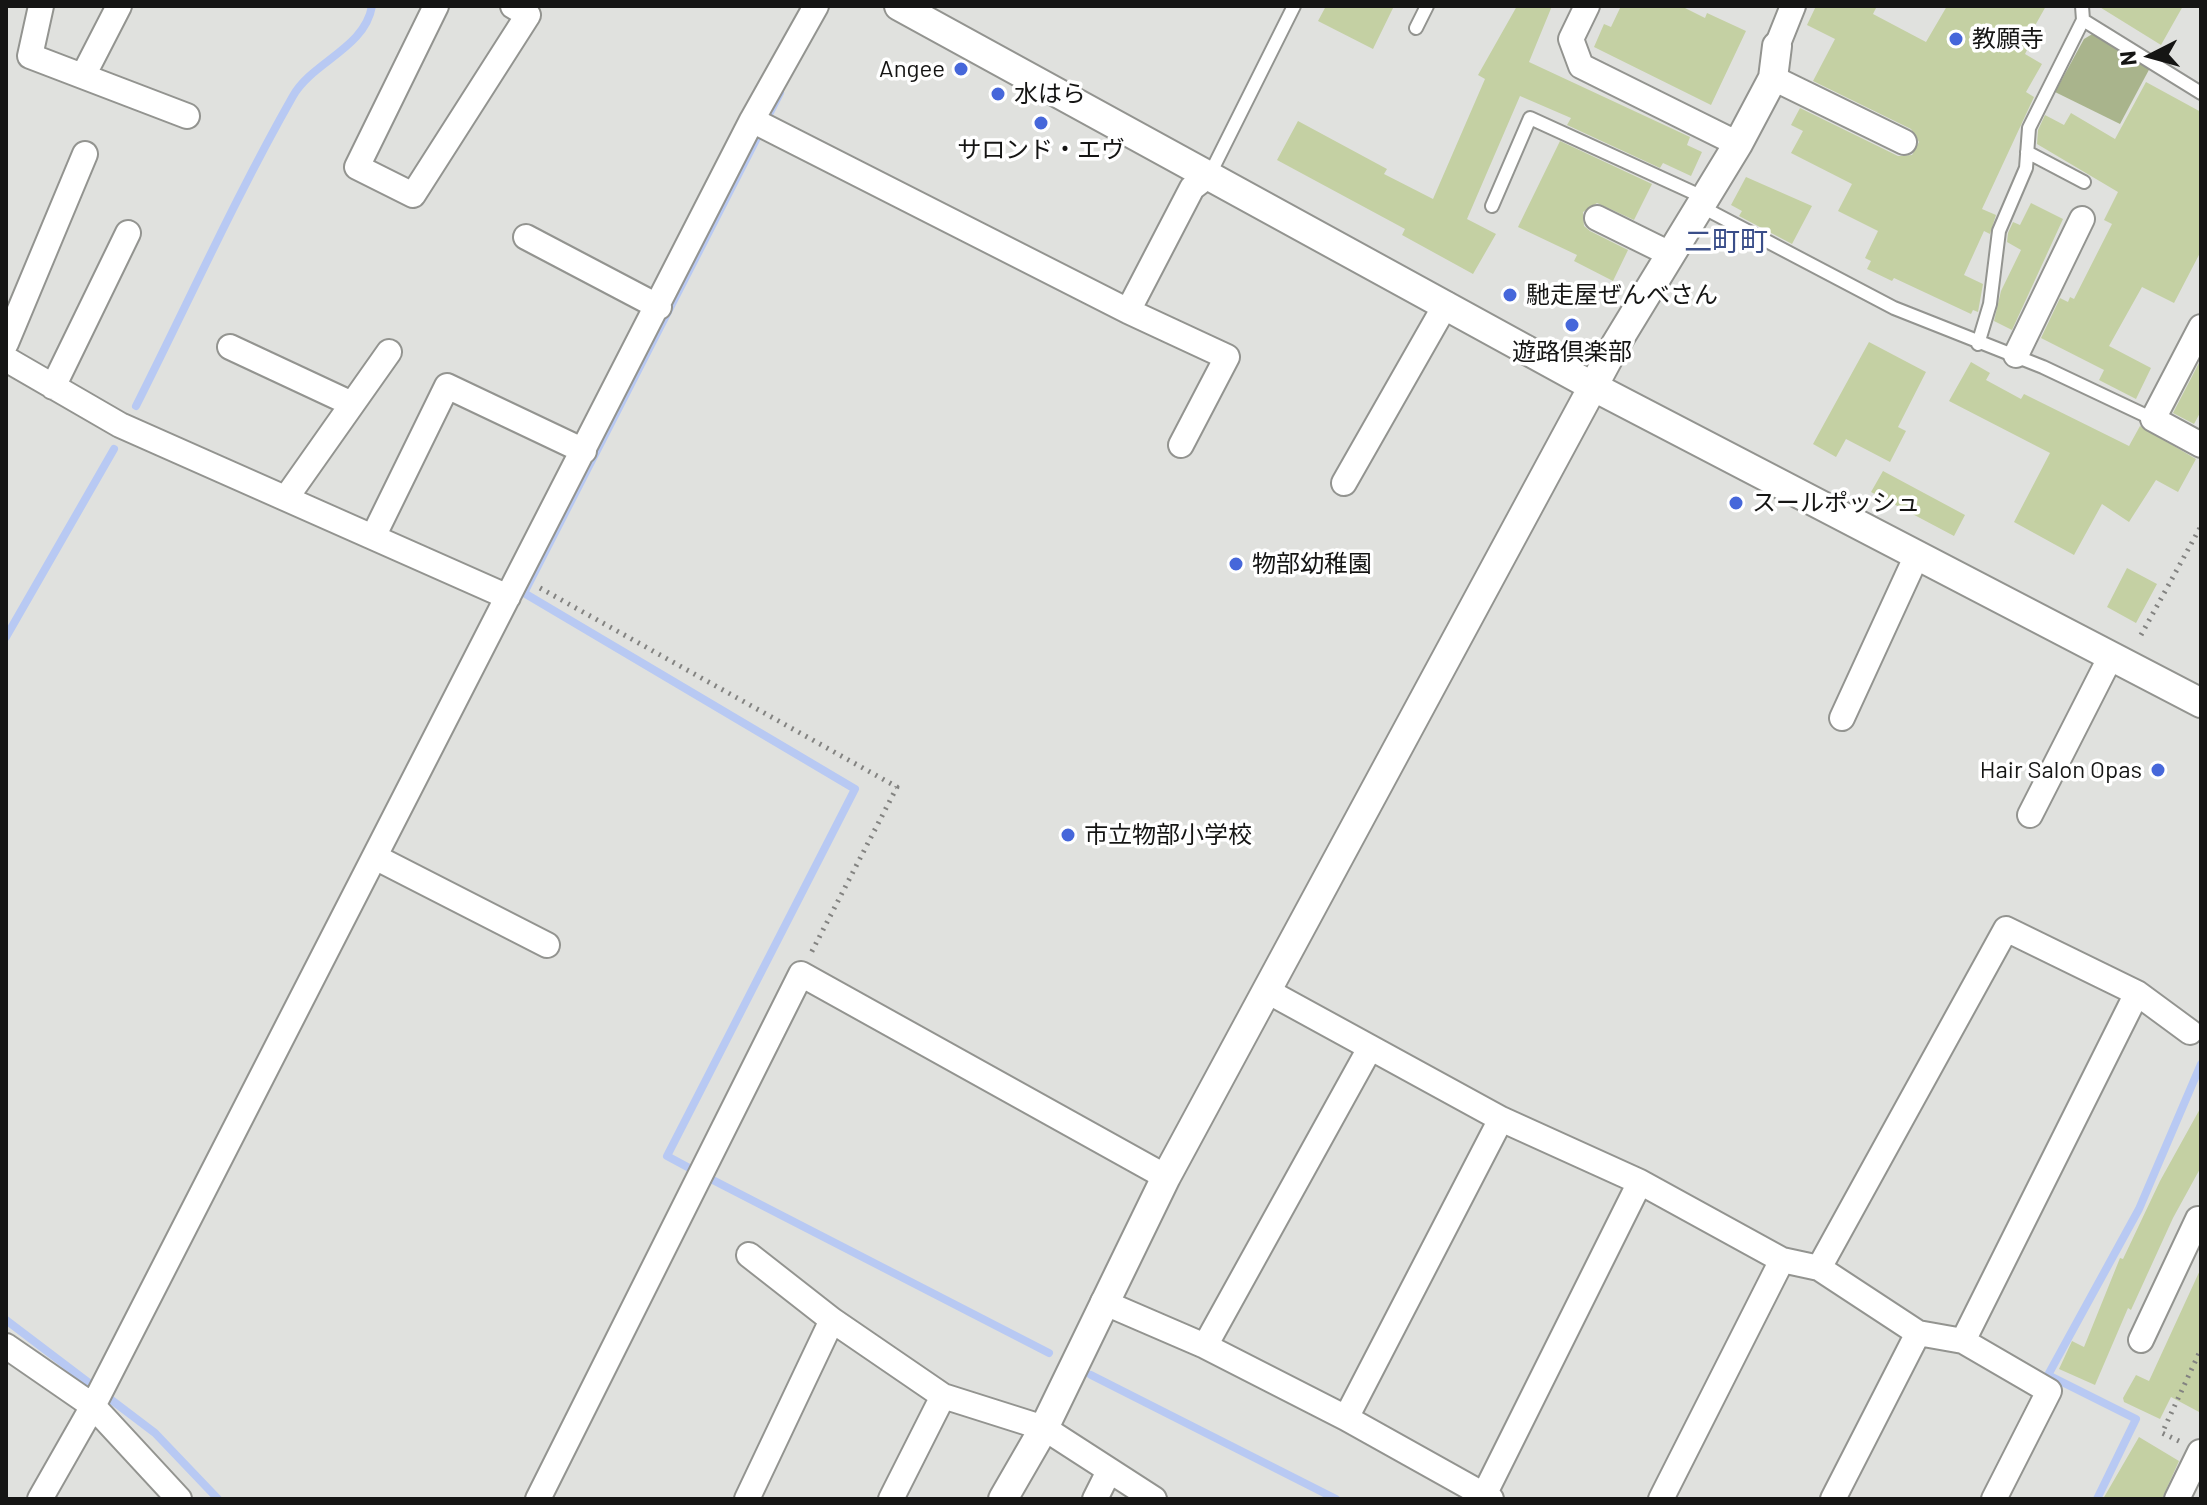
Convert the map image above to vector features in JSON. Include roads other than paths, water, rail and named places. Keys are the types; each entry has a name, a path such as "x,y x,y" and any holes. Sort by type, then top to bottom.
{"street":[{"path":"41,6 30,56 187,116"},
{"path":"83,76 119,6"},
{"path":"436,6 357,167 413,195 528,15 513,6"},
{"path":"40,1499 93,1406 659,307 760,124 816,6"},
{"path":"899,6 1594,387 2201,703"},
{"path":"1587,6 1571,39 1581,66 1738,144"},
{"path":"1003,1499 1044,1428 1166,1177 1269,992 1616,344 1738,144 1773,78 1777,46 1793,6"},
{"path":"1773,78 1904,142"},
{"path":"760,124 1128,311 1227,357 1181,445"},
{"path":"6,343 85,154"},
{"path":"1128,311 1192,188 1210,174"},
{"path":"1597,218 1670,254"},
{"path":"2016,355 2082,219"},
{"path":"53,387 128,233"},
{"path":"526,237 659,307"},
{"path":"1344,483 1446,304"},
{"path":"2201,327 2153,419 2201,445"},
{"path":"230,347 352,404"},
{"path":"286,498 389,352"},
{"path":"6,359 120,425 508,597"},
{"path":"373,537 447,386 584,451"},
{"path":"1842,718 1917,555"},
{"path":"2030,815 2111,656"},
{"path":"375,857 547,945"},
{"path":"1819,1268 2006,929 2137,993 2190,1032"},
{"path":"538,1499 801,974 1166,1177"},
{"path":"1269,992 1501,1119 1640,1182 1782,1260 1819,1268 1918,1333 1963,1341 2049,1391 1994,1499"},
{"path":"1963,1341 2137,993"},
{"path":"1205,1346 1370,1048"},
{"path":"1346,1418 1501,1119"},
{"path":"1103,1302 1205,1346 1346,1418 1486,1498 1640,1182"},
{"path":"2141,1340 2200,1218"},
{"path":"749,1255 832,1320 943,1396 1044,1428 1154,1499"},
{"path":"1661,1499 1782,1260"},
{"path":"747,1499 832,1320"},
{"path":"1833,1499 1918,1333"},
{"path":"6,1346 93,1406 179,1499"},
{"path":"891,1499 943,1396"},
{"path":"2177,1499 2200,1452"},
{"path":"1095,1499 1109,1471"}],"lane":[{"path":"1210,174 1294,6"},
{"path":"1416,28 1427,6"},
{"path":"1978,344 1990,304 1999,231 2026,168 2029,128 2083,20 2082,6"},
{"path":"2083,20 2201,93"},
{"path":"1492,206 1530,118 1702,202 1894,308 1978,344 2016,355 2153,419"},
{"path":"2027,152 2084,182"}],"waterway":[{"path":"136,406 232,211 293,96 312,74 359,33 372,6"},
{"path":"693,1170 667,1156 855,789 524,593 780,93"},
{"path":"6,637 114,449"},
{"path":"2097,1499 2136,1419 2048,1375 2139,1209 2201,1064"},
{"path":"705,1176 1049,1353"},
{"path":"6,1320 155,1433 218,1499"},
{"path":"1091,1375 1336,1499"}],"place":[{"name":"教願寺","path":"1956,39"},
{"name":"Angee","path":"961,69"},
{"name":"水はら","path":"998,94"},
{"name":"サロンド・エヴ","path":"1041,123"},
{"name":"馳走屋ぜんべさん","path":"1510,295"},
{"name":"遊路倶楽部","path":"1572,325"},
{"name":"スールポッシュ","path":"1736,503"},
{"name":"物部幼稚園","path":"1236,564"},
{"name":"Hair Salon Opas","path":"2158,770"},
{"name":"市立物部小学校","path":"1068,835"}],"district":[{"name":"二町町","path":"1726,242"}]}
